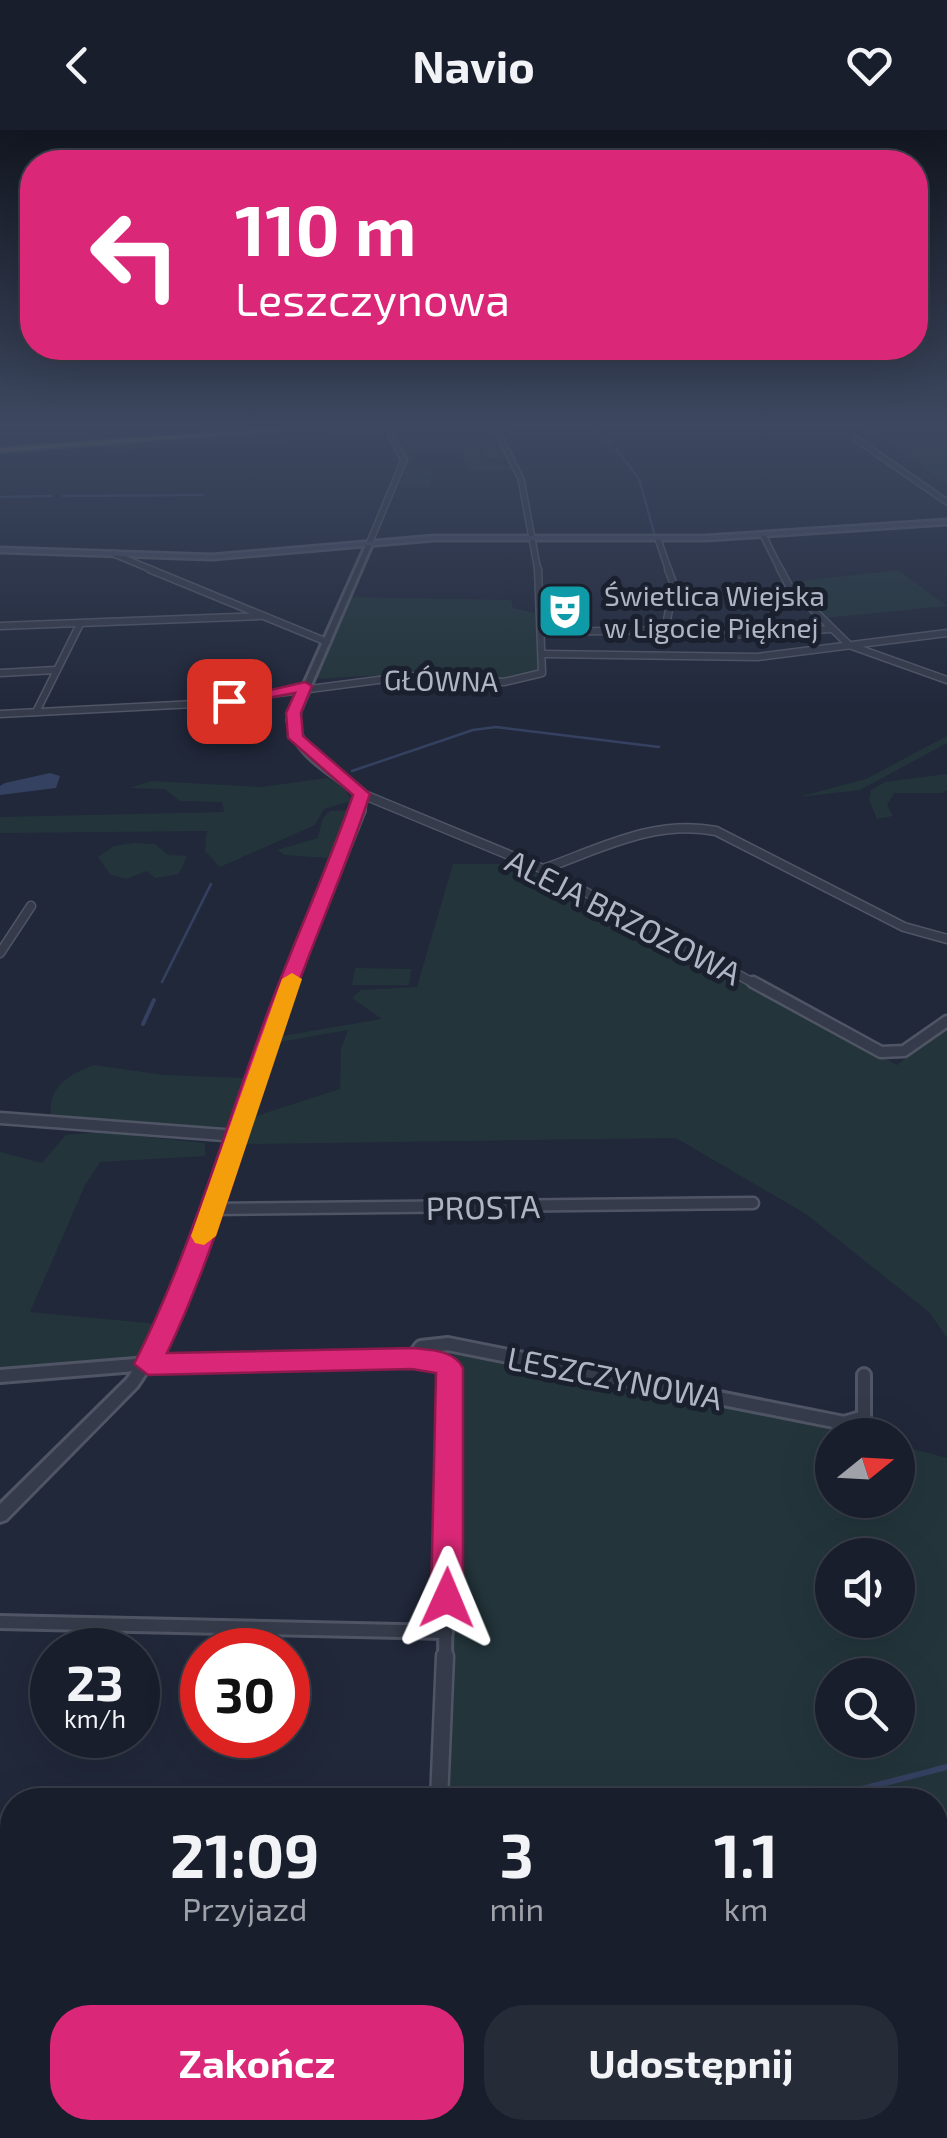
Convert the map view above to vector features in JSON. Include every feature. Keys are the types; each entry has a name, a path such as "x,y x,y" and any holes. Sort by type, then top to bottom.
{"main road":[{"path":"0,550 236,556 369,544 534,538 658,539 947,522"}],"street":[{"path":"0,1515 132,1383 172,1322 282,1000 332,884 362,794 295,738 294,713 379,521"},
{"name":"GŁÓWNA","path":"305,686 429,676 524,680 542,672 544,654 532,521"},
{"path":"762,535 788,586 849,645 947,680"},
{"path":"658,539 674,585 665,630"},
{"path":"114,554 328,642"},
{"path":"0,626 260,616"},
{"path":"36,712 80,624"},
{"path":"542,632 665,630 708,636 832,629"},
{"path":"544,654 727,658 947,633"},
{"path":"0,672 56,670"},
{"path":"0,714 217,702 305,686"},
{"name":"ALEJA BRZOZOWA","path":"362,794 543,869 881,1052 904,1051 947,1021"},
{"path":"543,869 661,828 688,824 716,831 904,927 947,939"},
{"path":"0,953 31,906"},
{"path":"0,1118 237,1136"},
{"name":"PROSTA","path":"213,1209 752,1203"},
{"name":"LESZCZYNOWA","path":"0,1376 42,1376 148,1364 412,1358 421,1347 448,1344 844,1424 864,1417 864,1375"},
{"path":"412,1358 437,1361 450,1368 440,1788"},
{"path":"0,1622 446,1632"}],"shaded area":[{"path":"898,570 947,606 826,618 793,582"},
{"path":"350,597 511,600 513,608 535,613 539,669 526,676 497,680 436,673 317,679"},
{"path":"947,736 947,743 860,790 798,797 866,779"},
{"path":"947,774 947,790 894,793 887,805 893,816 877,819 869,800 871,790 885,782"},
{"path":"327,778 345,788 351,801 324,809 315,825 220,867 205,851 207,831 0,833 0,817 224,812 222,802 180,801 165,789 130,788 152,781 261,787"},
{"path":"352,810 319,884 327,858 285,855 277,850 318,838 323,818 330,811"},
{"path":"155,844 168,855 187,856 179,874 155,878 147,871 126,879 111,875 98,857 114,846"},
{"path":"453,864 518,864 897,1065 947,1026 947,1338 929,1312 806,1214 676,1138 246,1144 256,1116 340,1089 341,1049 348,1030 280,1042 282,1036 382,1019 352,998 361,990 417,987"},
{"path":"355,968 411,969 409,985 352,985"},
{"path":"94,1065 163,1075 245,1078 230,1126 215,1130 51,1115 53,1096 62,1082"},
{"path":"100,1132 205,1143 205,1156 100,1162 85,1185 30,1312 158,1324 142,1358 0,1367 0,1152 42,1163 66,1135"},
{"path":"474,1351 698,1393 815,1424 815,1518 915,1518 915,1450 947,1458 947,1788 450,1788 453,1353"}],"water":[{"path":"50,773 60,776 56,788 0,795 0,786 5,783"}],"waterway":[{"path":"651,521 655,536"},
{"path":"352,771 473,730 496,727 659,747"},
{"path":"162,982 211,884"},
{"path":"143,1024 154,1000"},
{"path":"866,1788 947,1767"}],"slow traffic":[{"path":"204,1236 292,979"}],"place":[{"name":"Świetlica Wiejska w Ligocie Pięknej","path":"565,611"}],"route":[{"path":"229,701 305,686 294,713 295,738 302,748 362,794 332,884 282,1000 187,1284 172,1322 148,1364 412,1358 437,1361 450,1368 447,1598"}]}
